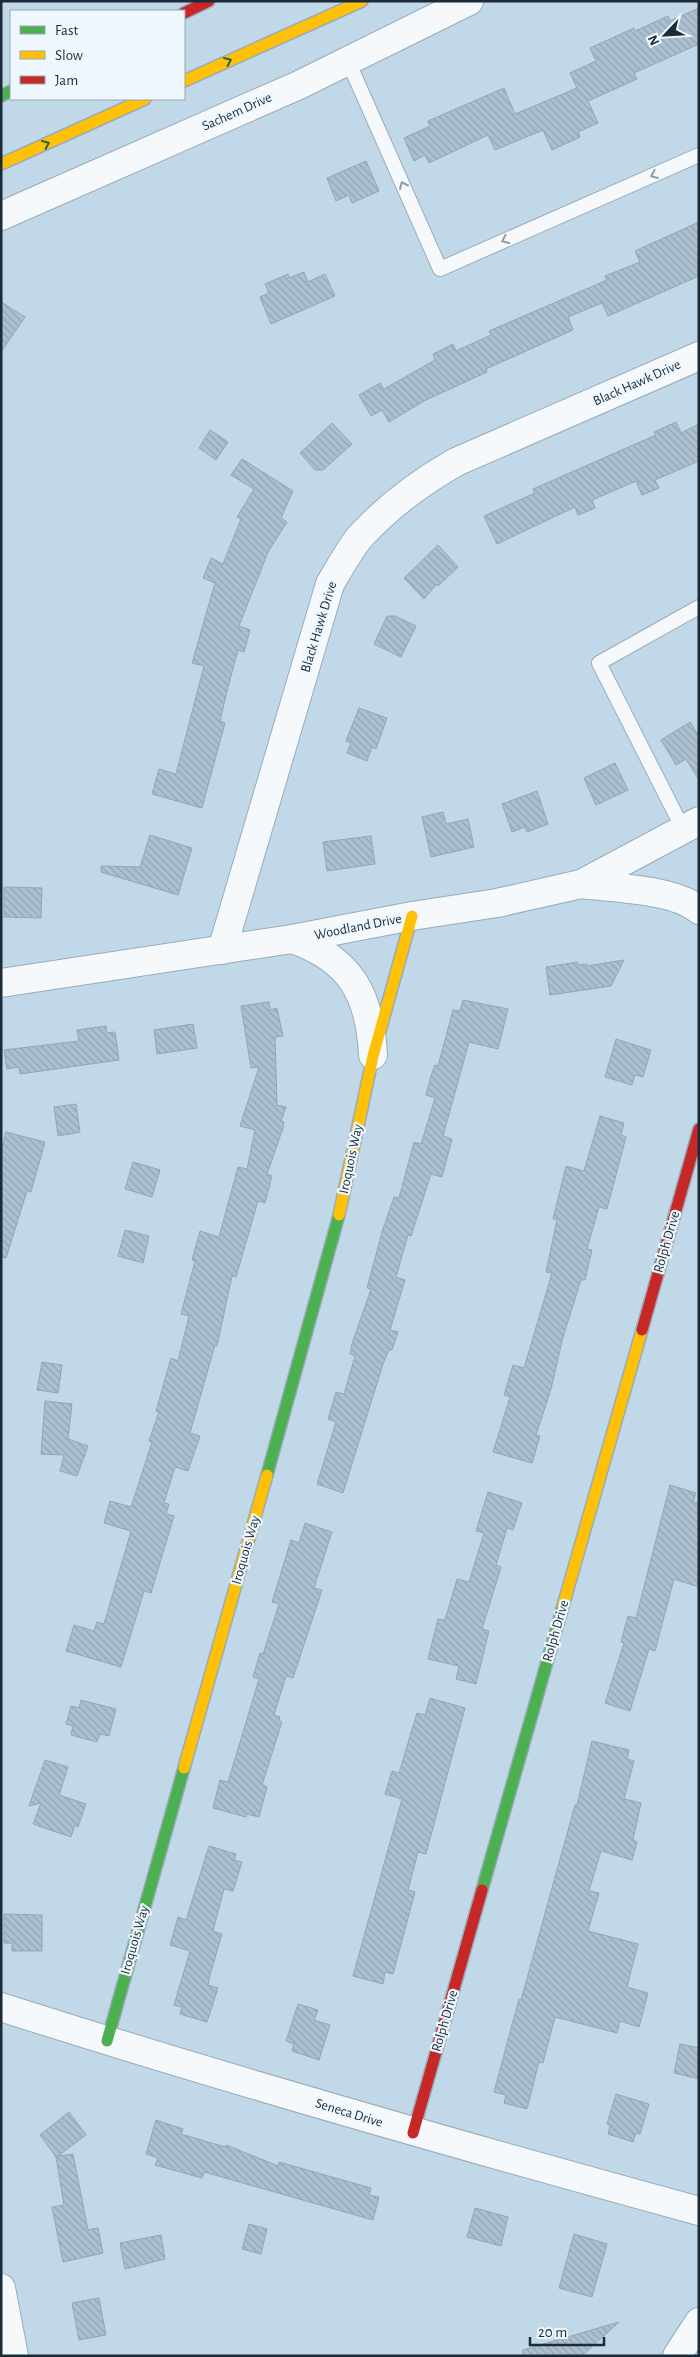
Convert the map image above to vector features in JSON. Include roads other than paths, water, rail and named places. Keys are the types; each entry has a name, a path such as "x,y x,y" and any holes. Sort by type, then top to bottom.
{"street":[{"path":"185,81 362,1"},
{"name":"Sachem Drive","path":"1,216 290,89 469,1"},
{"path":"185,12 204,3"},
{"path":"1,164 143,100"},
{"name":"Black Hawk Drive","path":"222,950 330,584 358,539 378,519 425,480 456,462 699,356"},
{"name":"Woodland Drive","path":"1,983 292,939 412,916 497,903 582,884 691,825"},
{"path":"582,884 658,893 678,898 699,910"},
{"name":"Iroquois Way","path":"107,2041 336,1229 374,1056 412,916"},
{"name":"Iroquois Way","path":"292,939 316,947 353,978 372,1028 374,1056"},
{"name":"Rolph Drive","path":"413,2133 699,1130"},
{"name":"Seneca Drive","path":"1,2006 107,2041 413,2133 699,2211"},
{"path":"1,2288 14,2356"},
{"path":"677,2356 699,2322"}],"lane":[{"path":"348,61 440,269 699,155"},
{"path":"691,825 599,662 699,606"}]}
